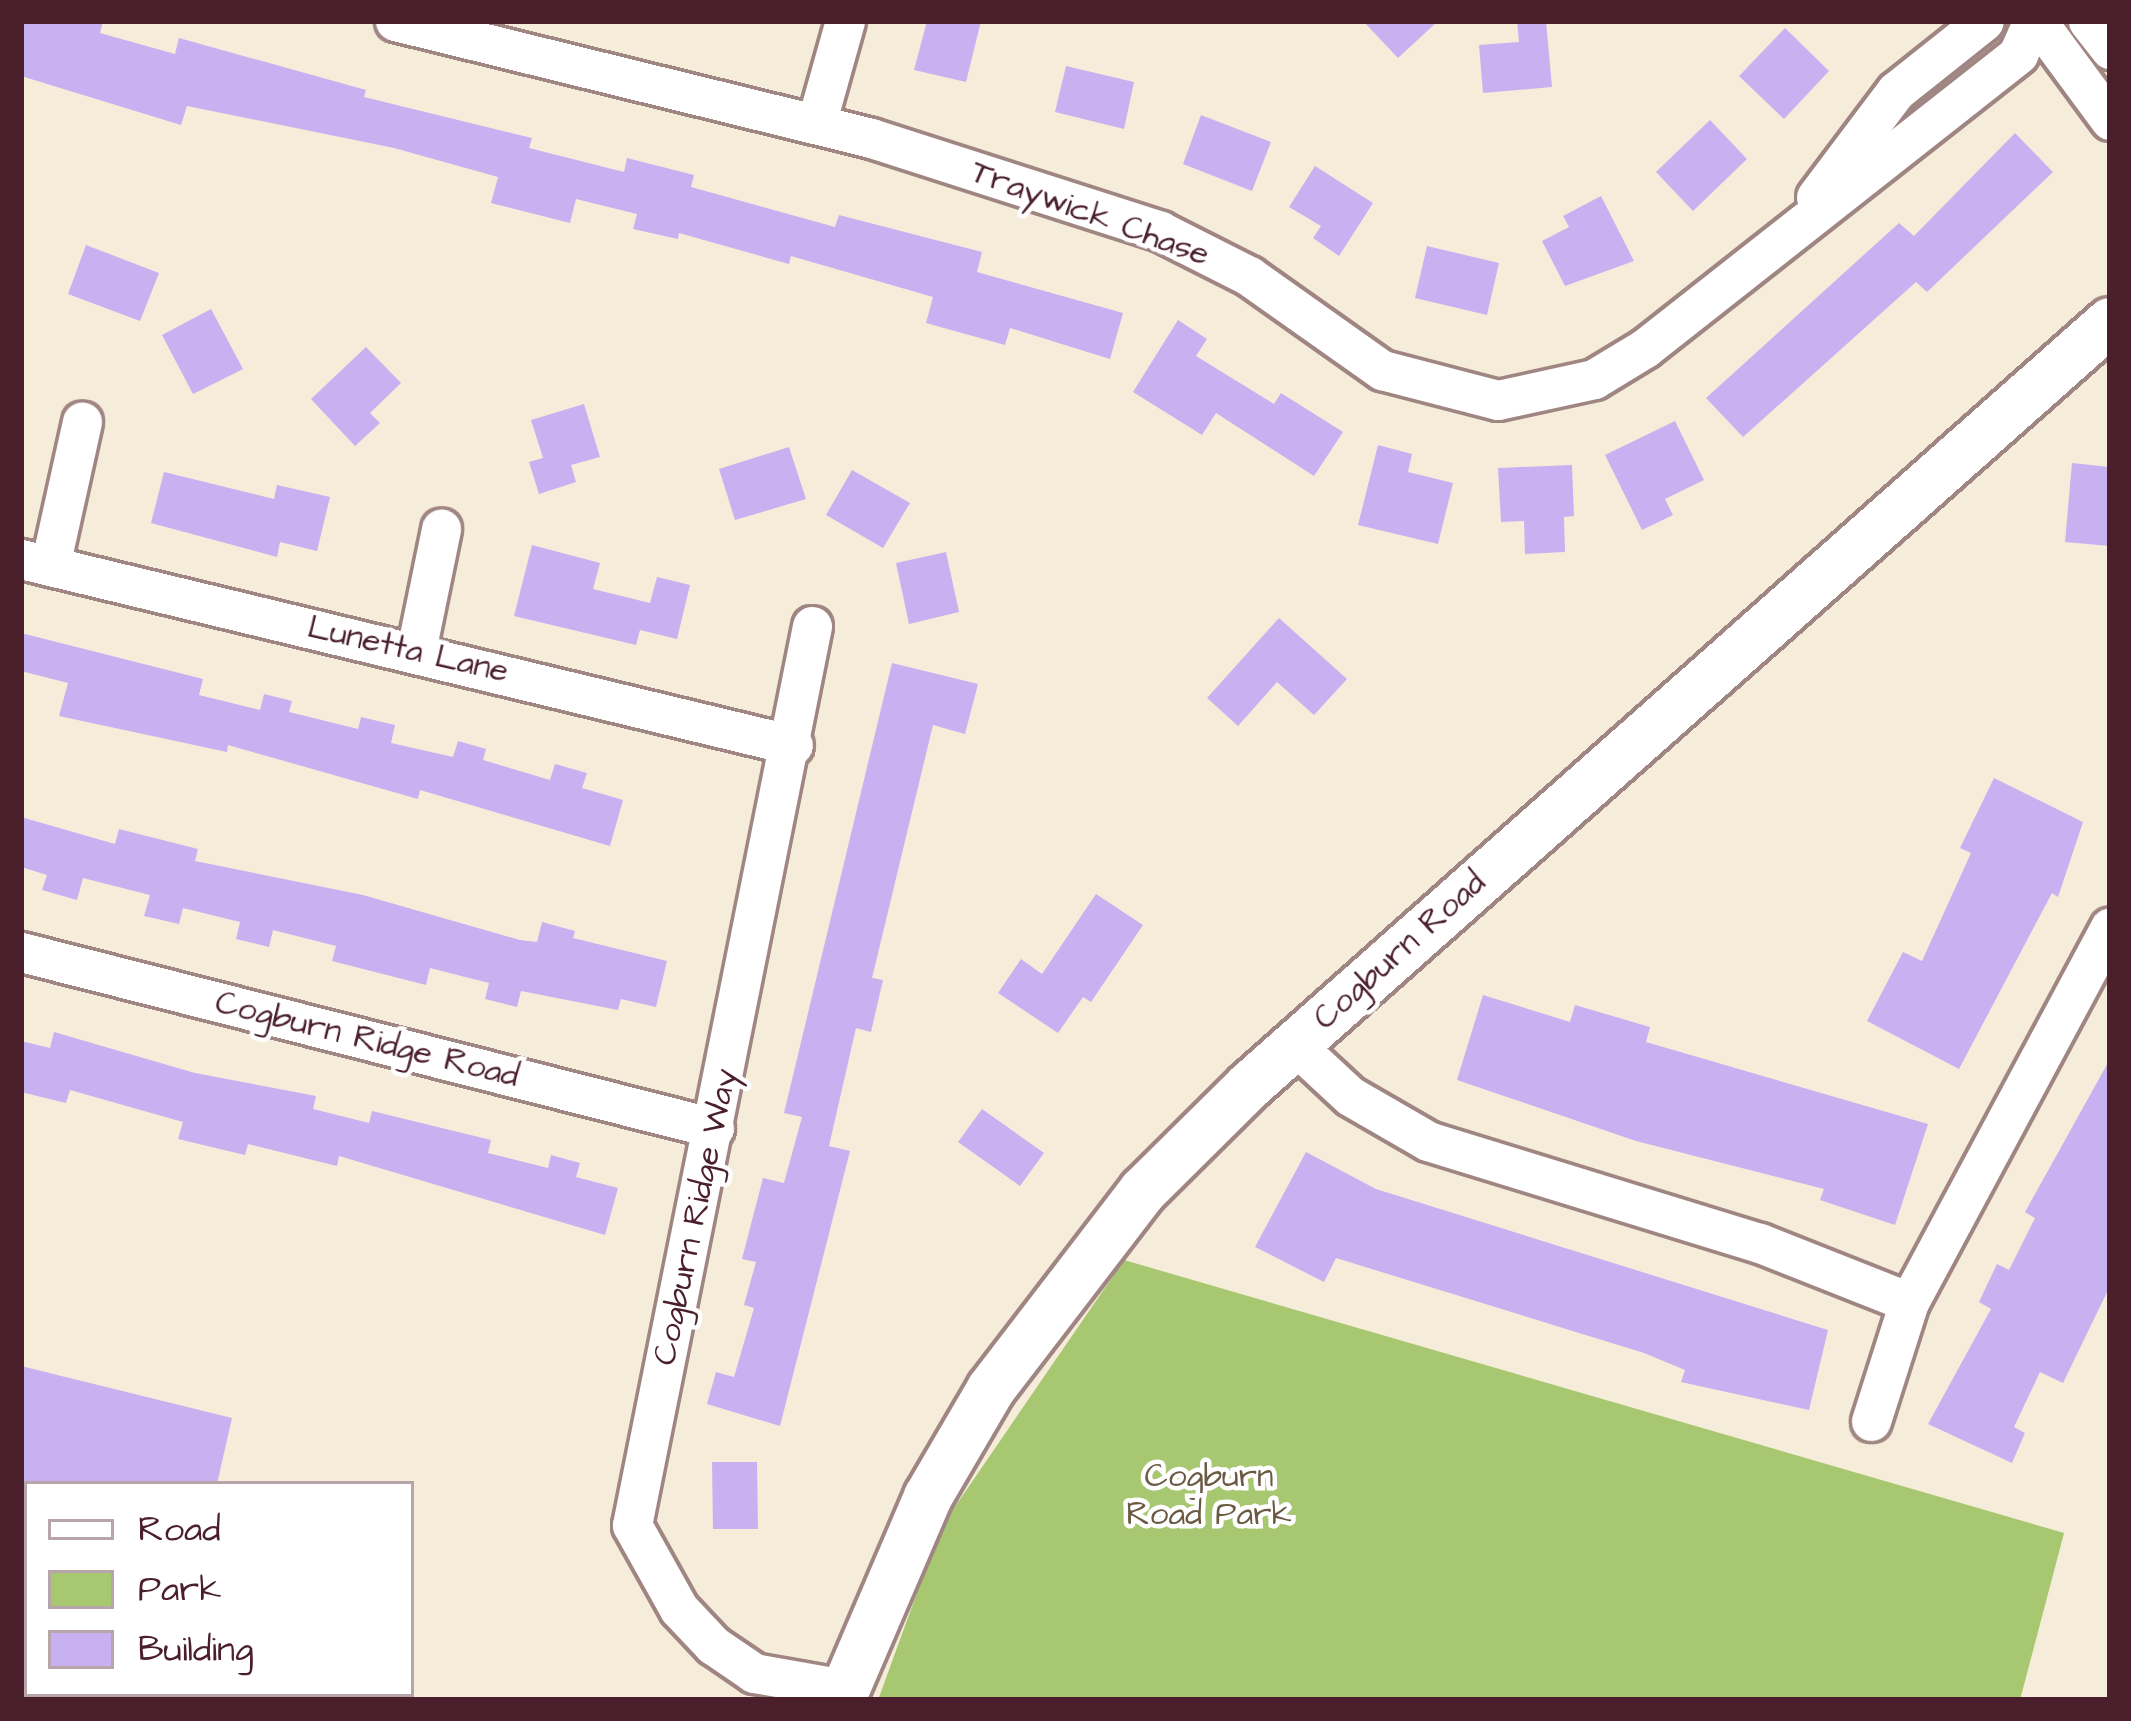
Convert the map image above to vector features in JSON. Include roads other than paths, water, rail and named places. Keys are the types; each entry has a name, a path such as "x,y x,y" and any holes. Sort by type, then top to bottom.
{"street":[{"name":"Traywick Chase","path":"395,21 816,124 1160,231 1249,276 1382,370 1498,400 1594,379 1645,348 2018,54 2035,21 2110,120"},
{"path":"816,124 845,21"},
{"name":"Traywick Chase","path":"1786,233 1871,118 1984,21"},
{"path":"2088,21 2110,49"},
{"name":"Cogburn Road","path":"843,1695 928,1497 991,1389 1143,1191 1295,1045 2110,322"},
{"path":"35,562 82,422"},
{"path":"416,652 441,529"},
{"name":"Lunetta Lane","path":"35,562 793,745"},
{"name":"Cogburn Ridge Way","path":"812,626 793,745 632,1525 679,1610 713,1645 754,1673 843,1695"},
{"path":"1871,1421 1909,1302 2110,927"},
{"name":"Cogburn Ridge Road","path":"21,952 714,1128"},
{"path":"1295,1045 1350,1096 1428,1141 1760,1243 1909,1302"}],"park label":[{"name":"Cogburn Road Park","path":"1209,1496"}]}
